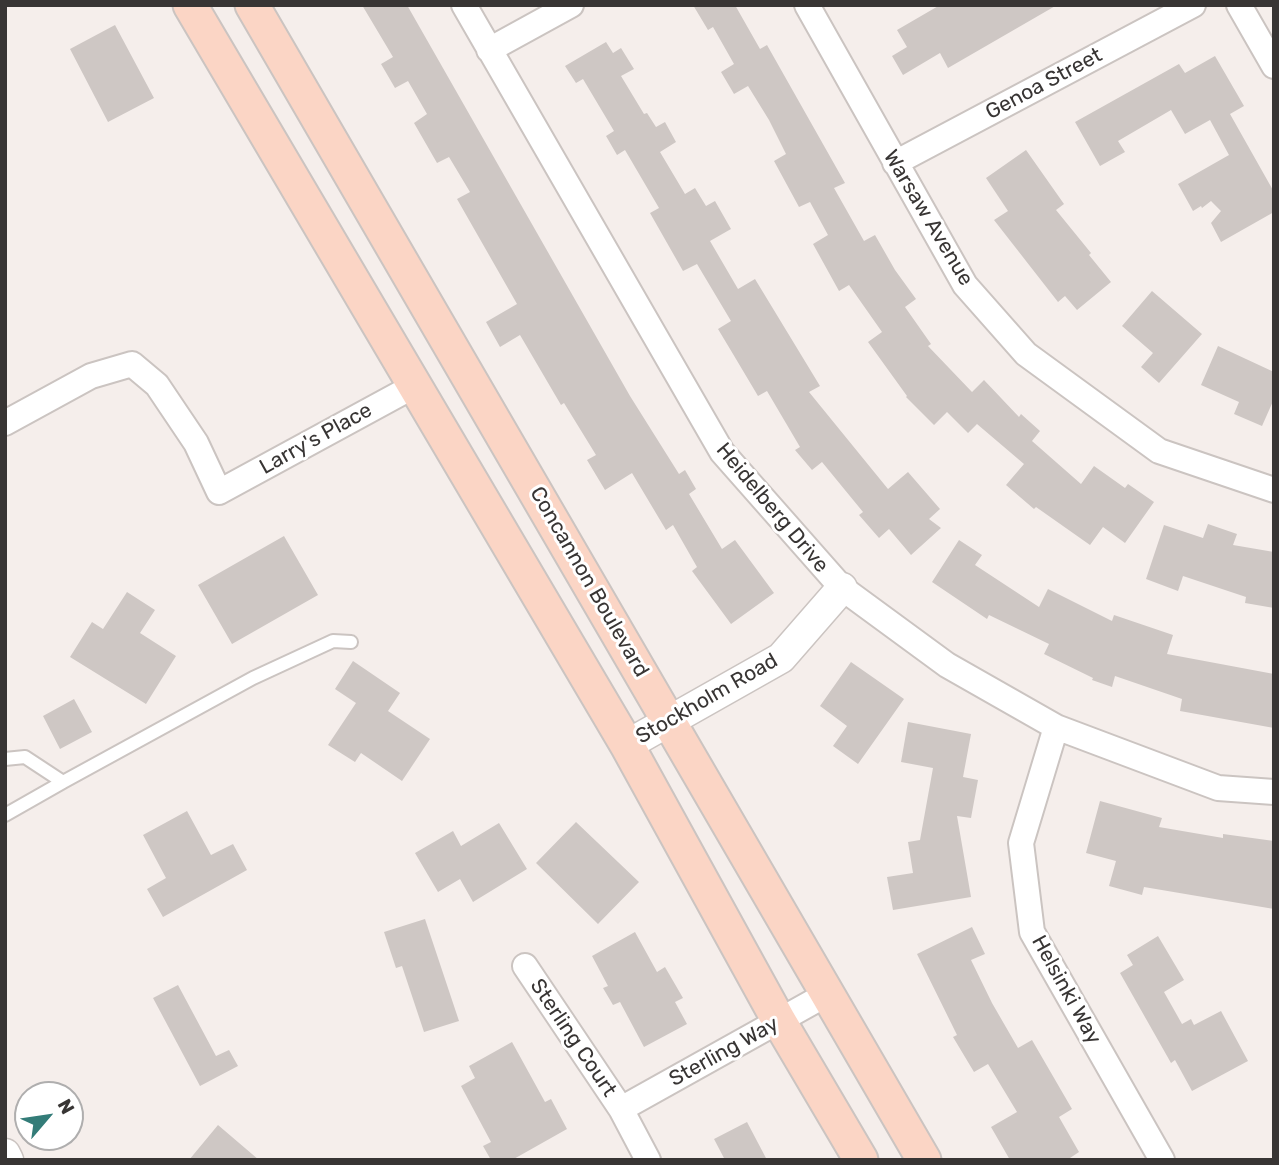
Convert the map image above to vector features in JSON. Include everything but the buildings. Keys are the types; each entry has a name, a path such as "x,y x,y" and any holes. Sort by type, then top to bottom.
{"main road":[{"path":"190,5 627,745 779,1021 861,1160"},
{"name":"Concannon Boulevard","path":"252,5 924,1160"}],"street":[{"name":"Heidelberg Drive","path":"464,5 722,452 842,588 947,664 1056,727 1218,788 1274,792"},
{"path":"489,50 571,5"},
{"name":"Warsaw Avenue","path":"807,5 965,285 1026,354 1159,451 1274,490"},
{"name":"Genoa Street","path":"895,163 1194,5"},
{"path":"1239,5 1274,66"},
{"name":"Larry's Place","path":"5,423 92,376 132,364 157,385 196,443 219,492 414,386"},
{"name":"Stockholm Road","path":"627,745 780,658 842,588"},
{"name":"Helsinki Way","path":"1056,727 1021,843 1032,932 1162,1160"},
{"name":"Sterling Court","path":"525,966 621,1109 648,1160"},
{"name":"Sterling Way","path":"621,1109 827,994"},
{"path":"5,1154 8,1160"}],"lane":[{"path":"5,815 253,678 333,641 351,642"},
{"path":"5,759 25,757 63,782"}]}
